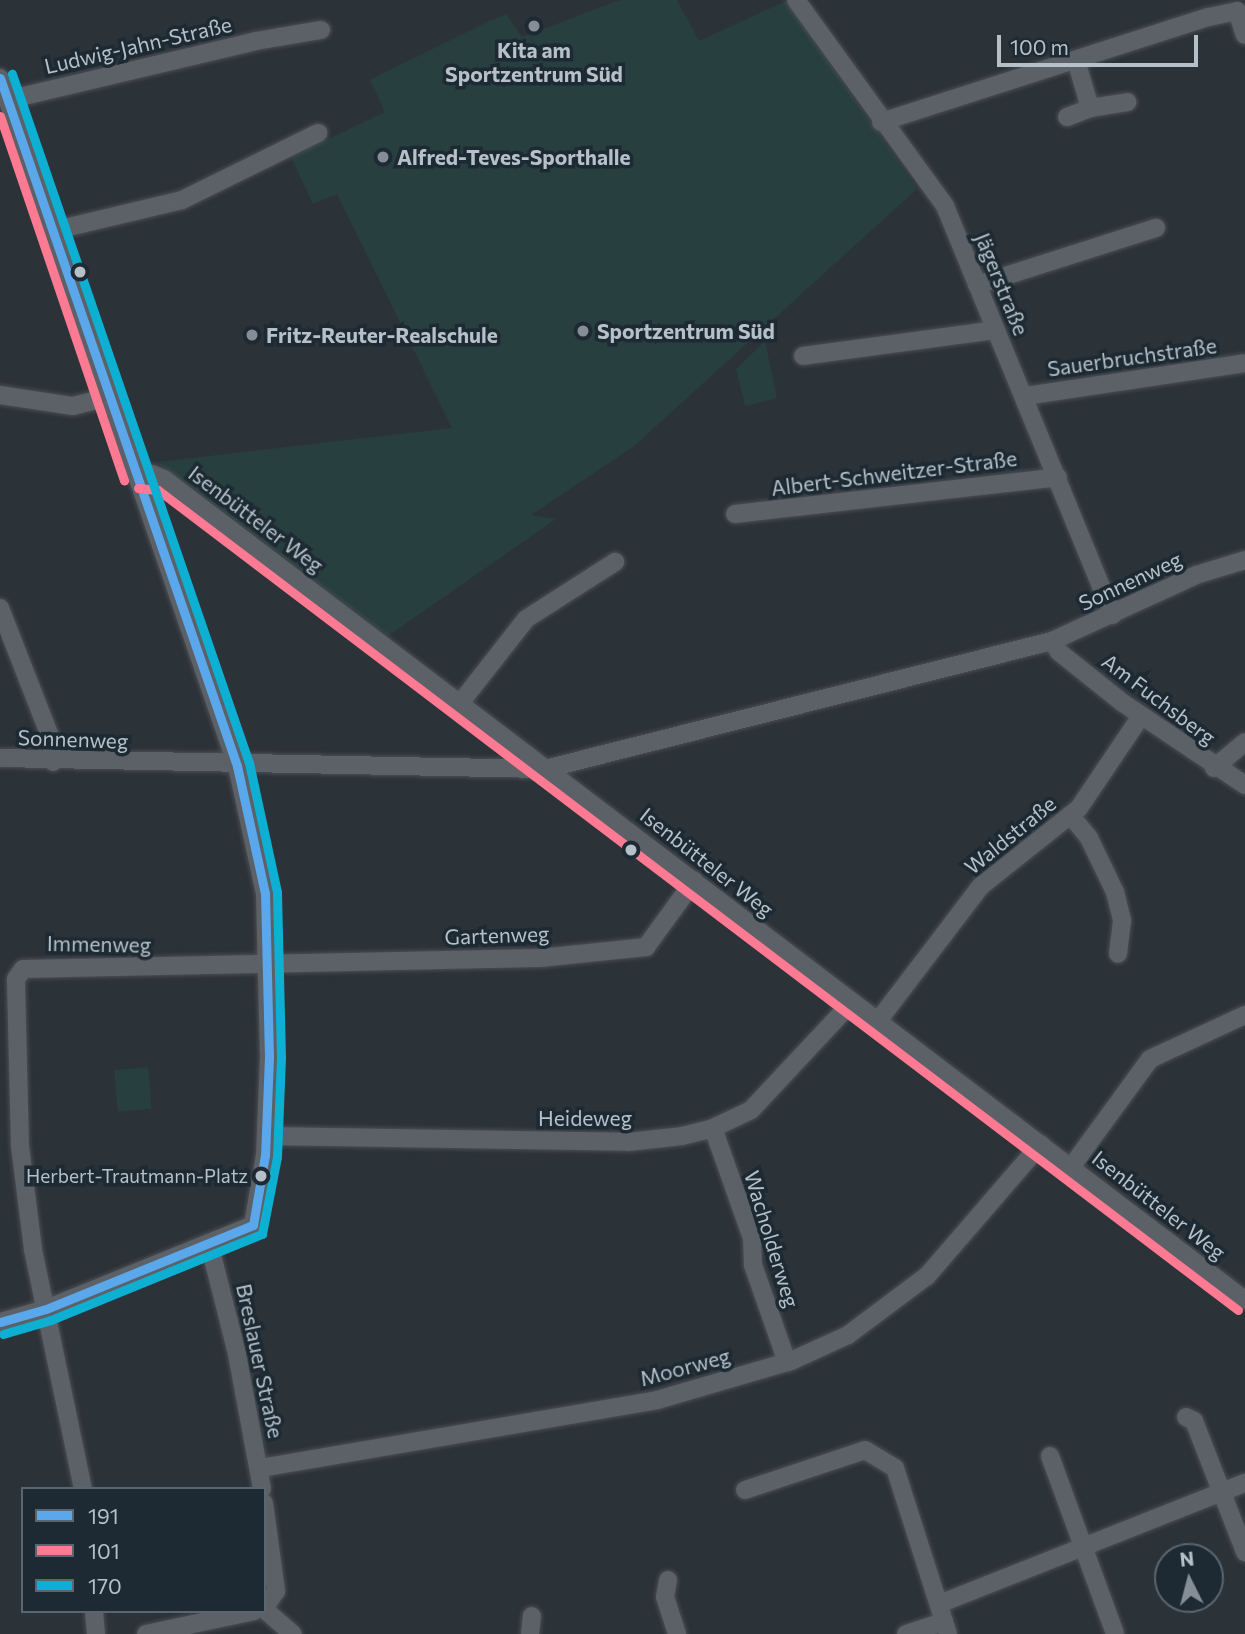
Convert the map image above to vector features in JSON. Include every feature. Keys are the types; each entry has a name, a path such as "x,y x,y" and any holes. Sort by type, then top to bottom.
{"street":[{"name":"Jägerstraße","path":"796,0 881,122 945,206 1113,614"},
{"path":"881,122 1237,11 1245,35"},
{"name":"Ludwig-Jahn-Straße","path":"7,100 256,41 321,30"},
{"path":"1076,60 1090,108"},
{"path":"0,78 237,766 262,867 268,967 266,1136 260,1204 253,1225 46,1309 0,1322"},
{"path":"1067,117 1090,108 1128,102"},
{"path":"52,231 182,200 318,134"},
{"path":"977,285 1156,228"},
{"path":"803,356 995,330"},
{"name":"Sauerbruchstraße","path":"1025,396 1245,363"},
{"path":"0,396 73,406 109,397"},
{"name":"Isenbütteler Weg","path":"136,476 152,474 164,479 1245,1300"},
{"name":"Albert-Schweitzer-Straße","path":"735,514 1058,477"},
{"name":"Sonnenweg","path":"0,758 53,762 237,766 545,769 1052,641 1196,575 1245,560"},
{"path":"461,702 526,619 615,562"},
{"path":"0,608 51,739 53,762"},
{"name":"Am Fuchsberg","path":"1052,641 1059,652 1141,716 1214,768 1245,785"},
{"name":"Waldstraße","path":"878,1021 981,886 1070,815 1112,764 1141,716"},
{"path":"1214,768 1245,742"},
{"path":"1070,815 1089,838 1115,892 1122,921 1118,954"},
{"name":"Gartenweg","path":"268,967 540,958 646,947 694,881"},
{"name":"Immenweg","path":"83,1487 46,1309 20,1146 8,979 31,965 268,967"},
{"name":"Heideweg","path":"266,1136 628,1142 713,1128 767,1096 852,1002"},
{"path":"1072,1167 1150,1059 1245,1016"},
{"name":"Wacholderweg","path":"713,1128 788,1362"},
{"name":"Moorweg","path":"260,1468 657,1400 788,1362 848,1335 927,1276 1041,1144"},
{"name":"Breslauer Straße","path":"209,1243 260,1468 262,1487"},
{"path":"1186,1416 1194,1421 1245,1552"},
{"path":"745,1490 865,1450 895,1468 946,1628 906,1634"},
{"path":"1050,1456 1115,1634"},
{"path":"939,1604 1245,1483"},
{"path":"266,1518 276,1591 266,1606"},
{"path":"668,1580 665,1597 677,1634"},
{"path":"266,1611 293,1634"},
{"path":"94,1613 96,1634"},
{"path":"146,1634 245,1613"}],"green space":[{"name":"Sportzentrum Süd","path":"620,0 677,0 699,41 786,1 917,189 633,447 531,515 556,519 388,636 157,462 452,428 337,194 313,204 291,157 385,112 370,80 479,26 506,14 522,37"},
{"path":"765,341 777,398 745,406 736,369"},
{"path":"148,1067 152,1109 118,1112 114,1070"}],"transit line":[{"name":"170","path":"3,1334 51,1320 262,1234 277,1157 281,1057 277,892 249,763 12,74"},
{"name":"191","path":"0,78 237,766 265,893 269,1057 265,1155 253,1225 46,1309 0,1322"},
{"name":"101","path":"0,116 124,480"},
{"name":"101","path":"138,488 158,490 1238,1310"}],"place":[{"name":"Kita am Sportzentrum Süd","path":"534,26"},
{"name":"Alfred-Teves-Sporthalle","path":"383,157"},
{"name":"Sportzentrum Süd","path":"583,331"},
{"name":"Fritz-Reuter-Realschule","path":"252,335"},
{"name":"Herbert-Trautmann-Platz","path":"261,1176"}]}
